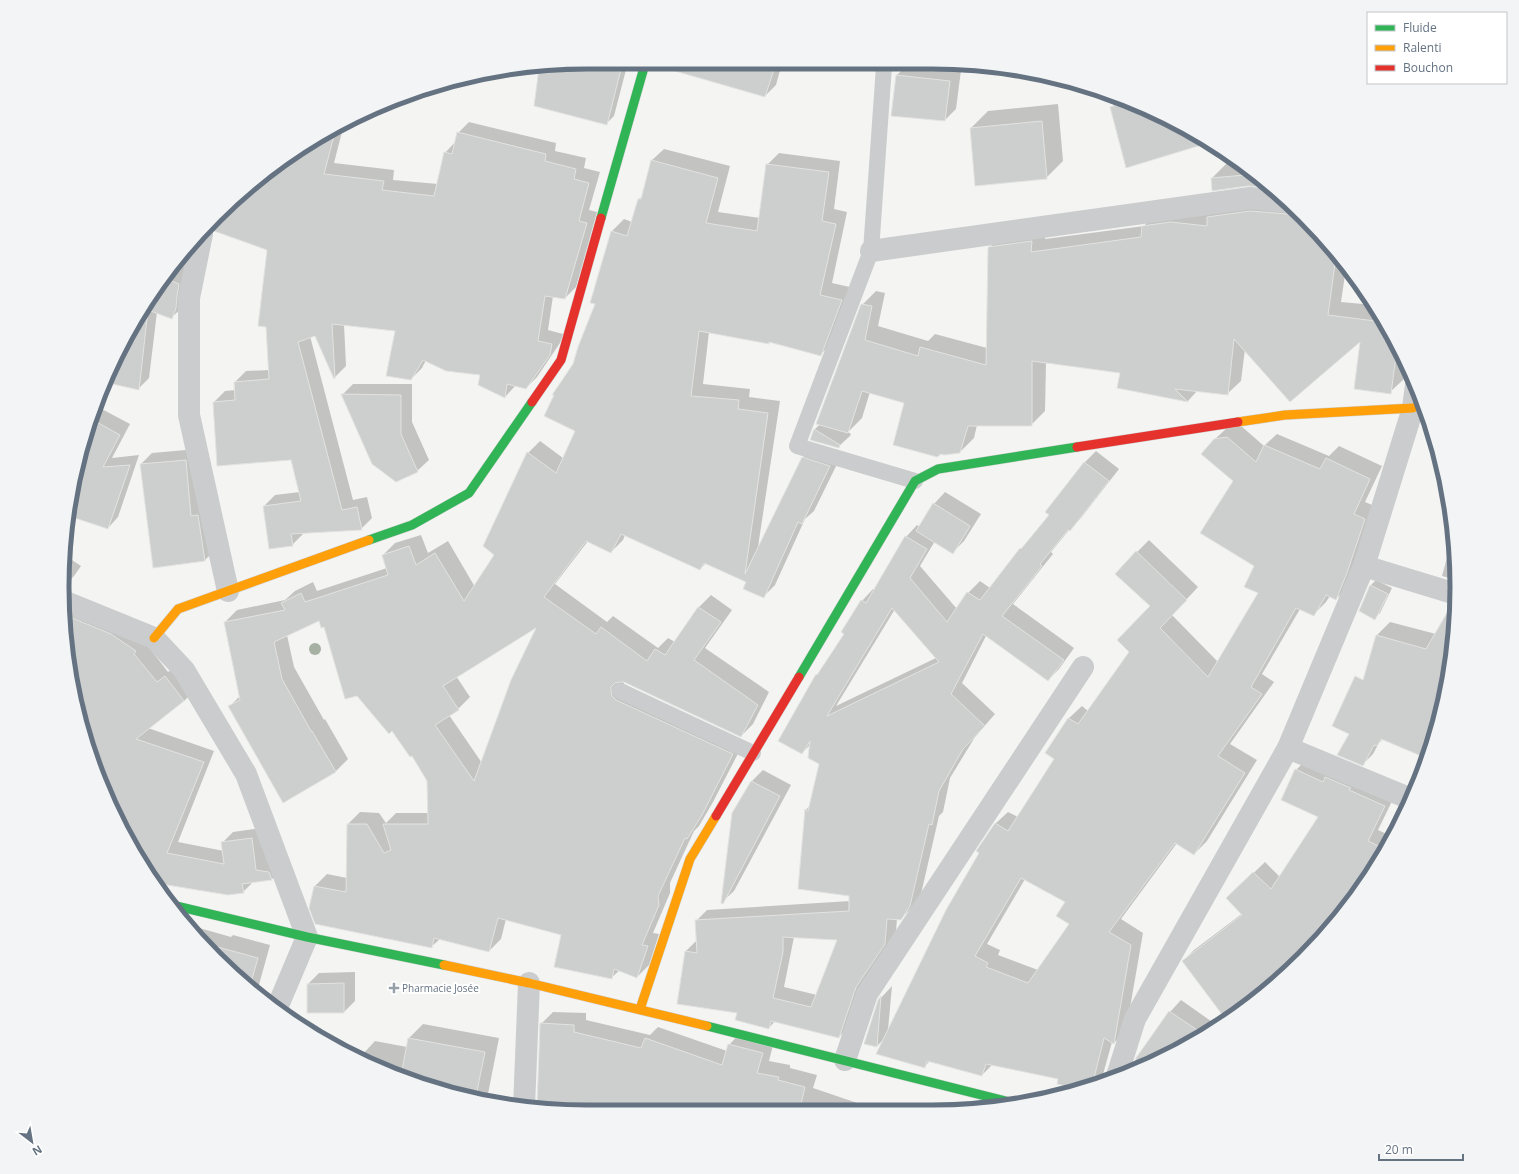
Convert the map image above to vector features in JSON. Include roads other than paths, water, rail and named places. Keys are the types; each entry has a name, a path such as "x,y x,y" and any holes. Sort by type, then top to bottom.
{"street":[{"path":"154,638 178,609 412,525 469,493 561,360 643,71"},
{"path":"871,251 1250,198 1277,201"},
{"path":"200,243 189,298 189,415 228,591"},
{"path":"1118,1071 1135,1019 1288,748 1364,566 1412,408 1414,397"},
{"path":"640,1009 690,859 915,481 938,469 1285,415 1412,408"},
{"path":"1364,566 1450,592"},
{"path":"69,604 154,638 184,670 246,774 307,937 279,1003"},
{"path":"845,1060 867,994 1083,668"},
{"path":"1288,748 1406,797"},
{"path":"180,907 307,937 529,983 640,1009 1001,1101"},
{"path":"524,1101 529,983"}],"lane":[{"path":"884,69 871,251 796,446 915,481"},
{"path":"620,691 753,753"}],"place":[{"name":"Pharmacie Josée","path":"394,988"}]}
